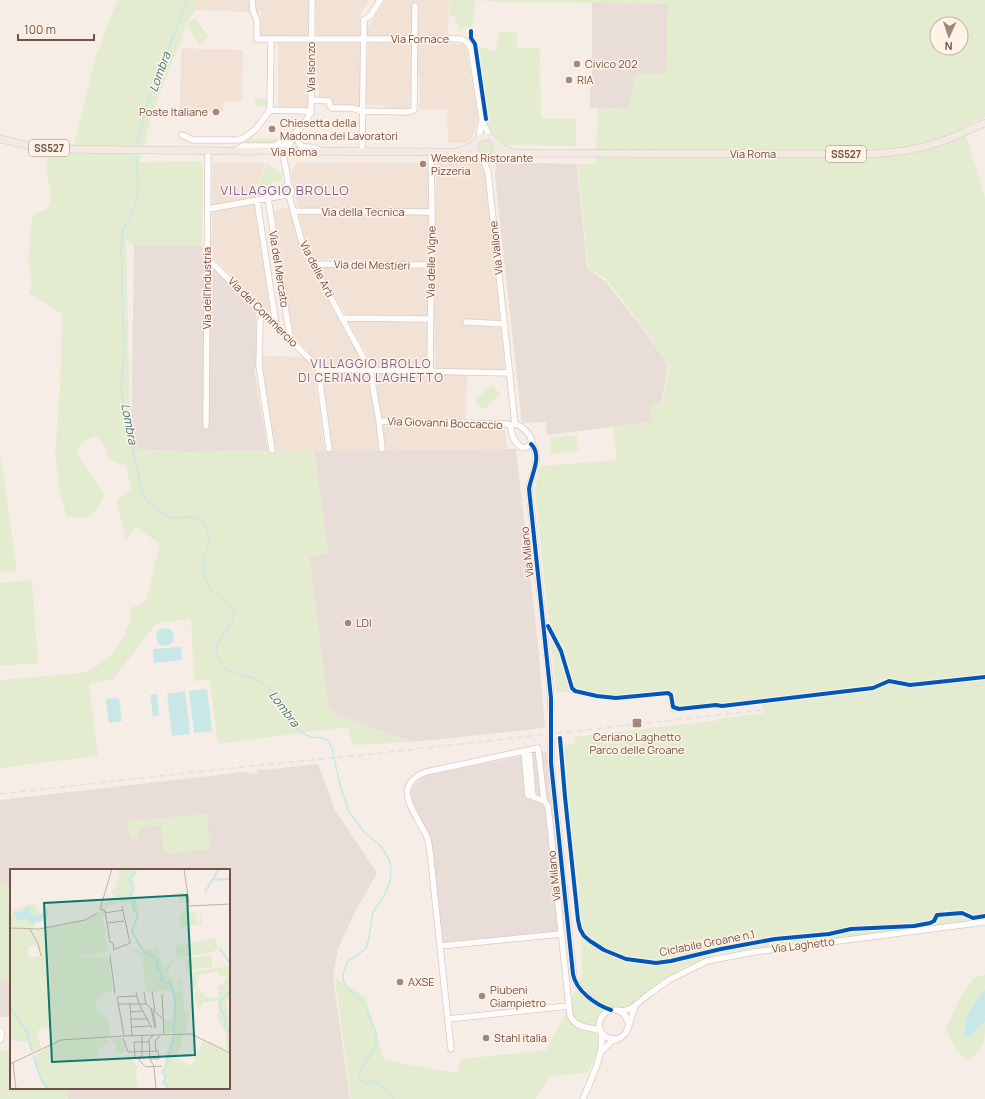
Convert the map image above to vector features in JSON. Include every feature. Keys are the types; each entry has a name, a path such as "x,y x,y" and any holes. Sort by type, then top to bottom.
{"main road":[{"name":"Via Roma","path":"493,157 501,154 515,153 870,154 905,151 927,146 946,140 985,123"},
{"name":"SS527","path":"477,141 484,137 490,137 496,143"},
{"name":"Via Roma","path":"0,139 35,147 236,152 452,152 467,149 477,141"},
{"path":"477,141 474,151 480,159"},
{"name":"Via Roma","path":"496,143 515,153"},
{"path":"493,157 498,148 496,143"},
{"name":"Via Roma","path":"452,152 480,159"},
{"name":"SS527","path":"480,159 493,157"}],"street":[{"name":"Via Fornace","path":"252,0 252,11 257,20 257,38 461,38 467,42 471,50 482,121 490,137"},
{"name":"Via Isonzo","path":"311,113 312,0"},
{"path":"362,152 364,20 371,15 380,0"},
{"path":"311,100 329,101 332,108 352,108 362,112 408,112 414,110 415,6"},
{"path":"182,135 193,140 237,140 244,138 256,129 270,110 271,39"},
{"path":"268,198 272,190 286,187 284,143 308,119 311,113 307,111 270,110"},
{"name":"Via Fornace","path":"477,141 482,121"},
{"path":"236,152 243,146 275,146 287,136 295,133"},
{"path":"295,133 298,143 302,147 310,147 326,152"},
{"name":"Via dell'Industria","path":"206,426 208,151"},
{"name":"Via delle Vigne","path":"430,371 432,212 431,152"},
{"name":"Via Vallone","path":"493,157 488,172 510,373"},
{"name":"Via Vallone","path":"480,159 488,172"},
{"name":"Via delle Arti","path":"286,187 291,187 292,190 292,193 288,195 303,246 370,370 379,421 382,449"},
{"path":"208,209 288,195"},
{"name":"Via del Mercato","path":"268,198 290,339"},
{"name":"Via del Mercato","path":"257,200 276,325"},
{"name":"Via della Tecnica","path":"293,211 432,212"},
{"name":"Via del Commercio","path":"207,258 318,367"},
{"name":"Via dei Mestieri","path":"313,264 431,265"},
{"path":"264,314 260,321 259,366 272,450"},
{"path":"342,318 430,319"},
{"path":"466,322 505,324"},
{"path":"329,449 318,367 323,369 510,373 513,425 511,430 518,445 526,448 531,444"},
{"name":"Via Giovanni Boccaccio","path":"379,421 513,425"},
{"name":"Via Milano","path":"513,425 530,435 532,440 531,444 536,451 537,456 529,489 550,685 551,709"},
{"name":"Via Milano","path":"550,740 551,763 574,978 580,988 595,1002 599,1008 600,1019"},
{"path":"451,1050 428,838 410,809 407,790 410,783 416,776 426,772 538,748 544,801"},
{"path":"526,751 533,797 544,801 548,806 570,1016 572,1020 581,1027 587,1027 593,1026 603,1014 614,1010 623,1011 635,1007"},
{"name":"Via Laghetto","path":"629,1025 635,1007 649,994 669,980 707,961 754,952 985,922"},
{"path":"440,946 561,934"},
{"name":"Via Milano","path":"595,1002 614,1010"},
{"path":"448,1019 568,1006"},
{"path":"601,1052 611,1042 620,1038 626,1033 629,1025 625,1015 614,1010"},
{"path":"583,1099 601,1052 602,1038 599,1028 600,1019"},
{"path":"587,1027 601,1032 607,1038 616,1039"},
{"path":"0,1030 2,1035 0,1040"}],"shaded area":[{"path":"195,0 249,0 249,12 195,10"},
{"path":"256,0 309,0 308,36 260,36 261,12 256,12"},
{"path":"316,0 369,0 360,15 360,36 316,37"},
{"path":"385,0 449,0 448,36 369,37 366,34 367,29"},
{"path":"592,3 668,3 667,73 636,74 628,109 590,108 590,88 592,87"},
{"path":"368,42 411,43 410,109 366,105"},
{"path":"278,43 309,43 308,107 306,108 278,108"},
{"path":"315,43 360,43 360,108 332,106 332,98 319,99 319,84 315,85"},
{"path":"418,43 463,44 466,47 478,115 475,132 466,143 448,143 447,110 419,109 420,76 416,75"},
{"path":"181,48 243,50 242,101 223,101 223,112 180,111"},
{"path":"436,158 475,159 481,162 486,171 505,370 435,369 434,315"},
{"path":"496,162 577,164 587,268 606,282 650,338 668,365 661,404 650,405 651,422 547,435 546,422 522,423 495,176"},
{"path":"213,163 265,163 255,188 256,197 212,205"},
{"path":"296,163 429,163 429,210 298,209 291,174"},
{"path":"254,204 271,314 211,255 212,211"},
{"path":"289,207 300,250 364,366 322,366 293,336 274,211"},
{"path":"299,215 426,215 429,219 428,258 425,262 315,259 305,240"},
{"path":"134,246 202,246 204,272 216,270 256,310 256,366 254,368 268,451 186,452 131,449"},
{"path":"318,267 428,270 428,313 424,316 346,315"},
{"path":"349,322 423,322 427,324 426,365 424,367 374,367"},
{"path":"263,356 304,357 313,365 325,451 275,451 263,371"},
{"path":"323,372 367,372 380,450 332,451"},
{"path":"375,373 467,375 466,421 382,420"},
{"path":"384,426 505,430 507,449 386,450 382,428"},
{"path":"516,449 538,644 545,728 413,742 336,715 328,705 309,556 328,553 314,451"},
{"path":"546,751 564,933 443,946 430,840 411,800 413,786 424,776"},
{"path":"318,764 335,810 377,873 354,914 338,949 333,977 350,1099 68,1099 66,1089 230,1089 230,869 10,869 10,1031 9,1017 0,1017 0,800 244,772 257,774 258,769 263,770"}],"green space":[{"path":"117,0 195,0 195,10 186,24 195,18 209,37 199,44 186,25 180,45 173,59 150,119 144,150 139,162 201,161 203,174 202,246 134,246 126,240 131,449 186,452 314,451 328,553 309,556 328,705 336,715 413,742 353,745 347,727 218,744 210,680 194,681 191,619 157,623 113,679 89,684 98,756 0,768 0,680 82,673 95,667 111,656 122,640 130,621 131,608 146,601 160,544 136,527 126,540 116,500 131,489 126,467 107,458 107,450 109,449 107,449 96,436 84,442 79,448 77,454 105,495 97,509 85,518 67,516 60,496 55,455 60,388 62,314 28,293 32,284 28,259 32,217 36,213 46,210 51,197 47,175 47,160 50,152 59,151 62,144 74,145 96,56"},
{"path":"450,0 476,0 474,19 469,30 466,27 460,31 454,16 449,16"},
{"path":"476,0 985,0 985,117 964,127 985,197 985,919 720,953 684,967 654,987 630,1007 613,1008 598,1020 599,1046 588,1073 550,1076 535,1099 351,1099 335,978 366,998 384,1060 458,1073 461,1059 546,1050 564,1016 582,976 581,925 562,745 575,744 574,737 721,720 722,718 764,713 762,703 670,713 667,696 621,700 556,691 535,491 540,466 617,460 613,427 651,422 650,405 662,404 669,365 651,338 606,279 588,268 578,164 595,164 598,108 628,109 636,73 667,73 668,4 499,2"},
{"path":"499,32 517,32 517,48 540,48 541,118 576,119 576,146 504,145 490,129 487,124 477,46 495,52"},
{"path":"255,99 267,99 267,106 258,106 255,104"},
{"path":"251,137 252,139 280,139 269,144 241,144"},
{"path":"485,140 492,145 493,148 488,155 485,156 478,151 477,148 482,141"},
{"path":"267,164 278,170 284,180 269,184 265,194 257,196 256,189"},
{"path":"492,385 501,394 483,410 474,400"},
{"path":"577,435 578,451 551,454 550,438"},
{"path":"0,449 17,571 0,573"},
{"path":"32,580 38,663 0,666 0,583"},
{"path":"207,814 210,849 164,854 161,825 138,828 139,838 130,839 128,821"},
{"path":"10,882 10,980 0,981 0,884"},
{"path":"985,975 985,990 975,1003 966,1022 971,1037 985,1022 985,1036 981,1049 968,1061 955,1046 946,1028 960,997 974,978"},
{"path":"10,1049 10,1089 66,1089 68,1099 0,1099 0,1051"}],"water":[{"path":"165,628 171,631 174,637 171,643 165,646 159,643 156,637 159,631"},
{"path":"181,647 182,660 154,663 153,649"},
{"path":"207,689 212,731 194,733 189,691"},
{"path":"185,691 190,734 172,736 167,694"},
{"path":"157,694 159,715 153,716 150,695"},
{"path":"119,698 122,721 109,723 106,699"},
{"path":"985,990 985,1022 971,1037 965,1037 964,1032 967,1019 973,1005"}],"waterway":[{"name":"Lombra","path":"136,145 146,109 187,0"},
{"name":"Lombra","path":"136,154 138,183 137,198 133,213 123,230 121,246 124,351 121,387 126,420 143,495 150,504 166,516 173,518 195,518 202,521 206,527 210,541 204,558 204,576 210,589 230,604 234,611 233,620 217,644 216,654 220,662 226,669 255,679 274,692 284,703 295,725 301,732 311,737 324,738 329,741 340,785 349,812 365,833 380,845 390,861 390,881 384,896 373,912 366,948 348,961 343,973 343,980 347,988 363,1002 376,1032 376,1045 360,1070 359,1078 364,1084 372,1081 385,1088 394,1099"}],"tunnel":[{"path":"551,709 551,740"}],"railway":[{"path":"0,794 985,685"}],"cycle path":[{"path":"471,31 471,38 475,44 486,119"},
{"path":"531,444 536,454 536,460 529,489 551,698 551,763 573,974 582,992 599,1005 611,1010"},
{"path":"548,626 561,651 572,688 575,691 597,696 616,698 668,693 671,695 673,707 679,709 716,705 722,706 873,688 889,681 910,685 985,677"},
{"name":"Ciclabile Groane n.1","path":"560,738 578,920 580,929 584,936 604,950 626,959 656,963 775,939 829,934 851,929 914,926 930,923 934,921 937,915 962,913 973,918 985,916"}],"place":[{"name":"Civico 202","path":"577,64"},
{"name":"RIA","path":"569,80"},
{"name":"Poste Italiane","path":"216,112"},
{"name":"Chiesetta della Madonna dei Lavoratori","path":"272,129"},
{"name":"Weekend Ristorante Pizzeria","path":"423,164"},
{"name":"LDI","path":"348,623"},
{"name":"Ceriano Laghetto Parco delle Groane","path":"637,723"},
{"name":"AXSE","path":"400,982"},
{"name":"Piubeni Giampietro","path":"482,996"},
{"name":"Stahl italia","path":"486,1038"}],"district":[{"name":"VILLAGGIO BROLLO","path":"285,190"},
{"name":"VILLAGGIO BROLLO DI CERIANO LAGHETTO","path":"371,371"}]}
